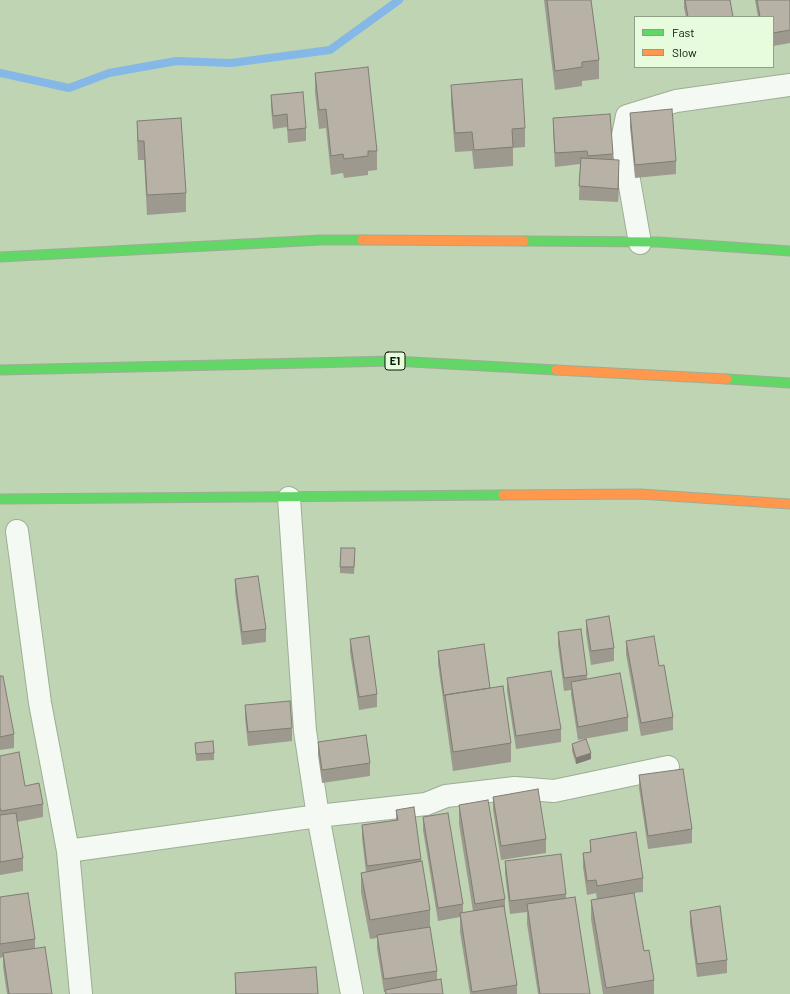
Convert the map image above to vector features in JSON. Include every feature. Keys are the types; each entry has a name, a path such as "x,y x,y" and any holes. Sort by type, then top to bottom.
{"main road":[{"path":"0,258 321,240 658,242 790,251"},
{"name":"E1","path":"0,370 394,361 790,383"},
{"path":"0,499 289,498 640,494 790,504"}],"street":[{"path":"640,243 622,140 627,116 676,101 790,85"},
{"path":"289,498 305,731 318,816 352,994"},
{"path":"17,531 40,703 68,851 81,994"},
{"path":"68,851 318,816 426,804 446,796 515,788 554,791 668,767"}],"building":[{"path":"547,0 591,0 599,60 582,62 582,67 555,71"},
{"path":"685,0 730,0 733,16 688,16"},
{"path":"757,0 790,0 790,30 774,33 774,16 760,16"},
{"path":"368,67 377,151 368,151 368,156 344,159 343,154 331,156 326,109 319,110 315,73"},
{"path":"522,79 525,128 512,129 513,147 474,150 472,132 455,133 451,85"},
{"path":"303,92 306,128 288,130 287,114 273,116 271,95"},
{"path":"672,109 676,161 635,165 630,113"},
{"path":"610,114 613,154 588,156 587,151 555,153 553,118"},
{"path":"181,118 186,193 147,195 144,141 138,141 137,121"},
{"path":"581,158 619,160 618,189 579,186"},
{"path":"341,548 355,548 354,567 340,567"},
{"path":"258,576 266,629 242,632 235,579"},
{"path":"609,616 614,648 591,651 586,620"},
{"path":"581,629 587,675 564,678 558,632"},
{"path":"369,636 377,694 359,697 350,639"},
{"path":"654,636 659,666 664,665 673,717 641,723 626,641"},
{"path":"484,644 490,688 444,696 438,651"},
{"path":"551,671 561,729 516,736 507,678"},
{"path":"620,673 628,717 578,727 571,682"},
{"path":"0,676 3,676 14,734 0,737"},
{"path":"503,686 511,743 453,752 445,695"},
{"path":"290,701 292,728 248,732 245,705"},
{"path":"366,735 370,763 322,770 318,742"},
{"path":"586,739 591,753 576,758 572,744"},
{"path":"213,741 214,753 196,754 195,743"},
{"path":"19,752 25,786 39,783 43,804 1,811 0,756"},
{"path":"683,769 692,829 648,836 639,775"},
{"path":"538,789 546,839 501,846 493,797"},
{"path":"488,800 505,899 475,904 459,805"},
{"path":"414,807 421,859 367,866 362,825 398,820 396,810"},
{"path":"16,813 23,858 0,862 0,815"},
{"path":"448,813 463,904 438,908 423,817"},
{"path":"636,832 643,878 597,886 596,880 587,881 583,853 591,852 590,840"},
{"path":"561,854 566,894 510,901 505,861"},
{"path":"422,861 430,910 370,920 361,873"},
{"path":"28,893 35,939 0,944 0,897"},
{"path":"634,893 644,951 649,950 654,980 606,988 591,900"},
{"path":"575,897 590,994 540,994 527,904"},
{"path":"504,906 517,985 472,992 460,913"},
{"path":"720,906 727,960 697,964 690,911"},
{"path":"430,927 437,971 384,979 377,935"},
{"path":"45,947 52,994 9,994 3,953"},
{"path":"316,967 318,994 236,994 235,973"},
{"path":"441,979 443,994 386,994 385,990"}],"waterway":[{"path":"0,73 69,88 109,73 176,61 231,63 330,50 399,0"}],"traffic: fast":[{"path":"0,257 321,240 362,240"},
{"path":"524,241 658,242 790,251"},
{"path":"0,370 394,361 556,370"},
{"path":"727,379 790,383"},
{"path":"0,499 503,495"}],"traffic: slow":[{"path":"362,240 524,241"},
{"path":"556,370 727,379"},
{"path":"503,495 640,494 790,504"}]}
